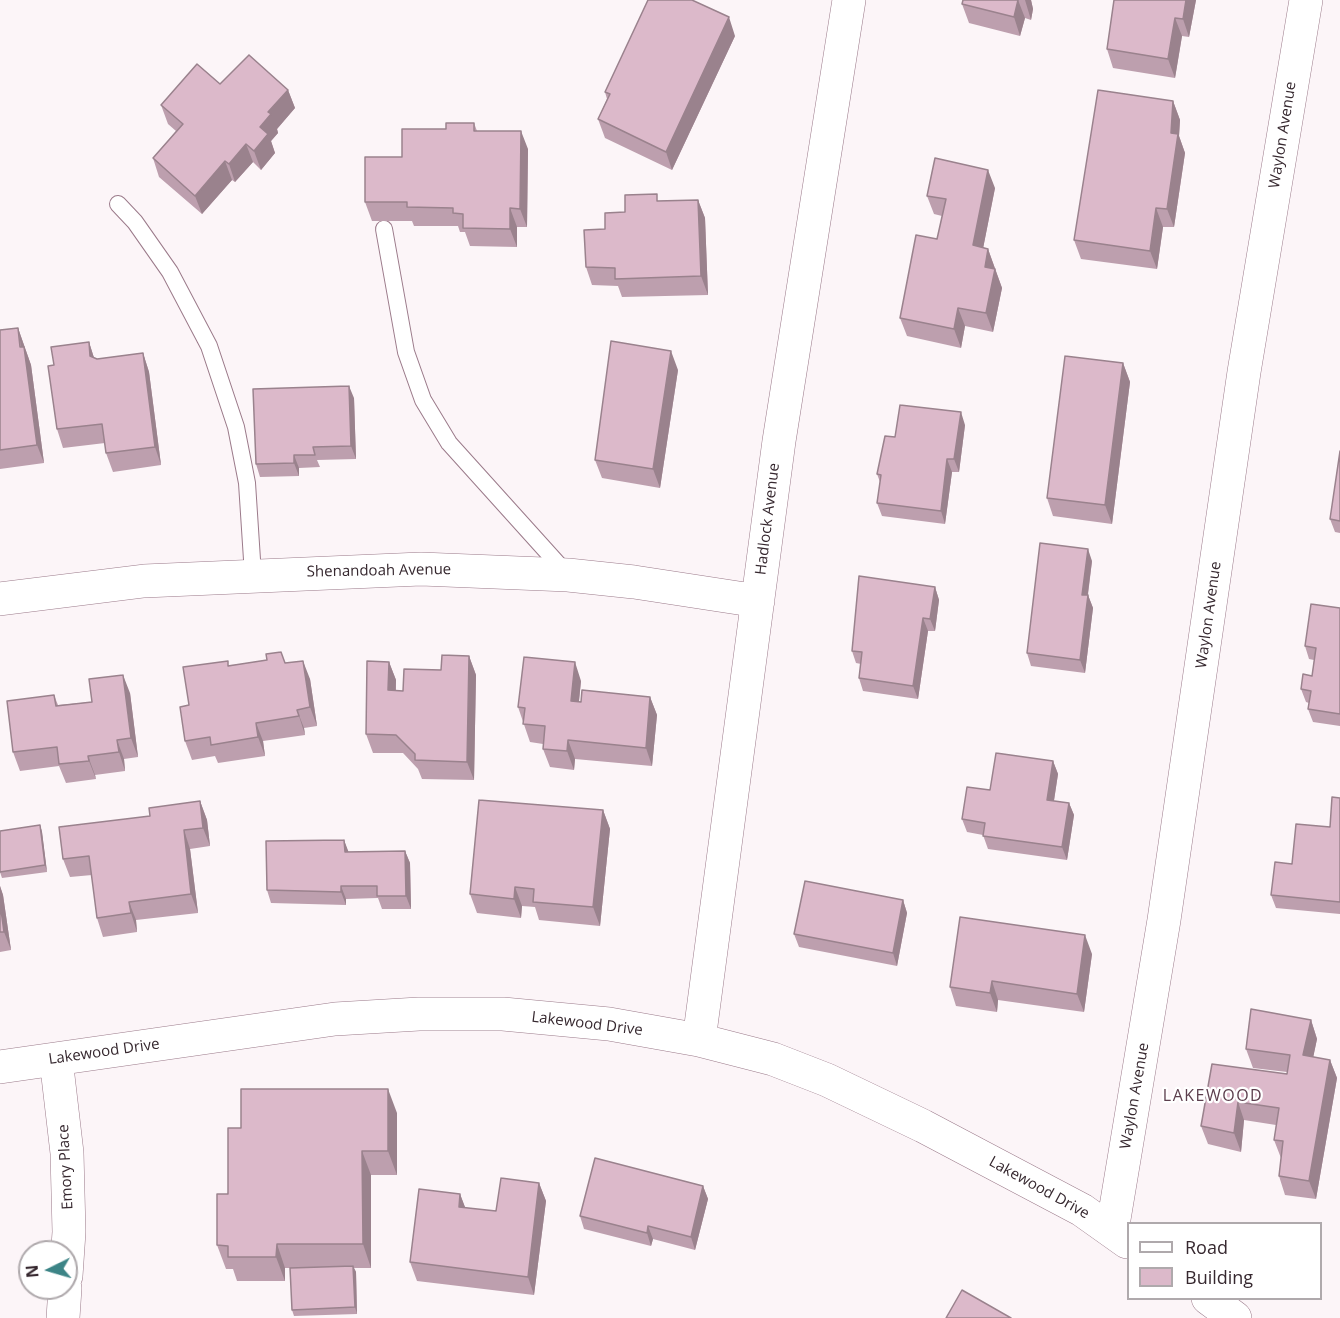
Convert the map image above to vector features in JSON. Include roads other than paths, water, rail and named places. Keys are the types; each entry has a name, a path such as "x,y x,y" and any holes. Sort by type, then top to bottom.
{"street":[{"name":"Hadlock Avenue","path":"699,1040 779,441 849,0"},
{"name":"Waylon Avenue","path":"1120,1237 1246,360 1306,0"},
{"name":"Shenandoah Avenue","path":"0,599 144,580 421,569 568,575 634,582 758,601"},
{"name":"Lakewood Drive","path":"0,1067 335,1019 419,1014 503,1014 609,1024 699,1040 773,1059 827,1080 923,1126 1082,1210 1120,1237"},
{"name":"Emory Place","path":"56,1059 67,1153 68,1240"},
{"path":"63,1318 64,1300"},
{"path":"1209,1300 1235,1318"}],"lane":[{"path":"118,204 135,222 170,272 209,346 236,427 247,483 253,575"},
{"path":"384,229 406,352 423,400 449,443 568,575"}],"district":[{"name":"LAKEWOOD","path":"1213,1096"}]}
